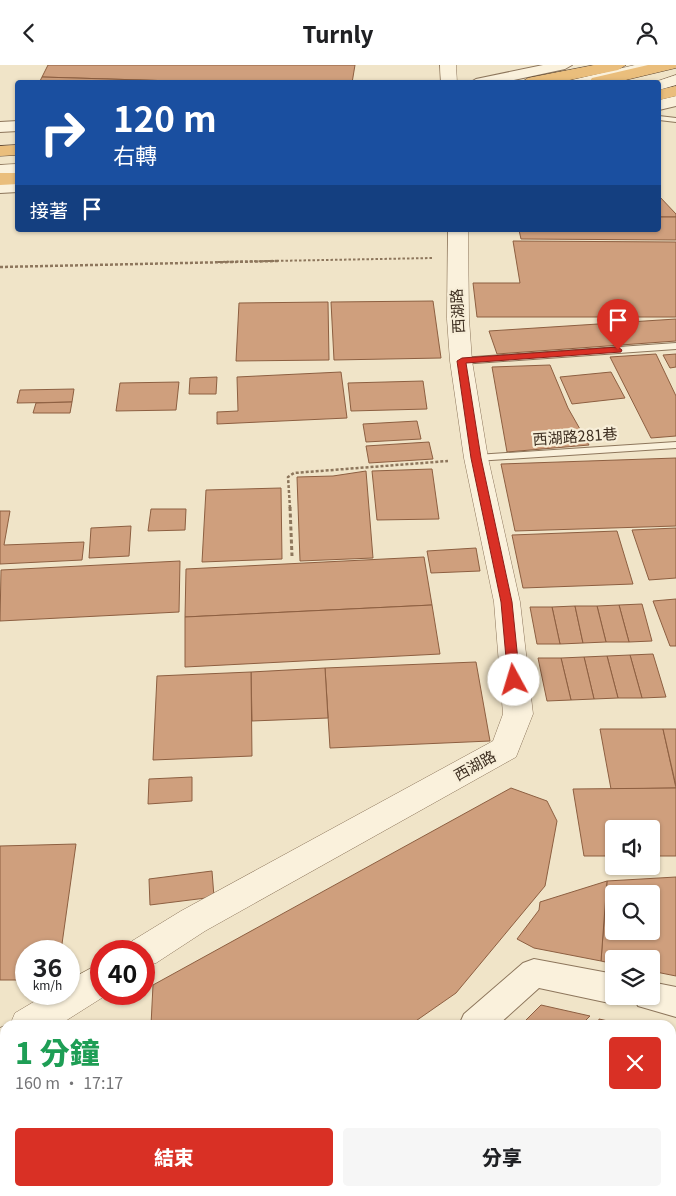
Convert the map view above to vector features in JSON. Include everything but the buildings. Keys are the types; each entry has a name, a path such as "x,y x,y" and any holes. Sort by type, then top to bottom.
{"highway":[{"path":"543,80 618,65"},
{"path":"606,80 670,65"},
{"path":"661,80 676,77"},
{"path":"661,95 676,91"},
{"path":"0,135 15,135"},
{"path":"0,151 15,150"},
{"path":"0,165 15,164"},
{"path":"0,179 15,178"}],"street":[{"path":"448,65 449,80"},
{"path":"491,80 565,65"},
{"path":"591,80 656,65"},
{"path":"661,84 676,80"},
{"path":"661,105 676,101"},
{"path":"0,127 15,126"},
{"path":"0,147 15,146"},
{"path":"0,170 15,169"},
{"path":"0,188 15,187"},
{"name":"西湖路","path":"155,945 193,921 505,749 518,714 507,602 476,458 462,361 456,258 458,232"},
{"path":"481,1020 534,973 605,987"},
{"path":"36,1020 90,986"},
{"path":"660,999 676,1002"}],"lane":[{"path":"661,118 676,120"},
{"path":"462,361 676,346"},
{"name":"西湖路281巷","path":"476,458 676,445"}],"path":[{"path":"0,267 456,258"},
{"path":"292,556 288,477 294,473 476,458"}],"route":[{"path":"514,680 507,602 476,458 462,361 618,350"}]}
